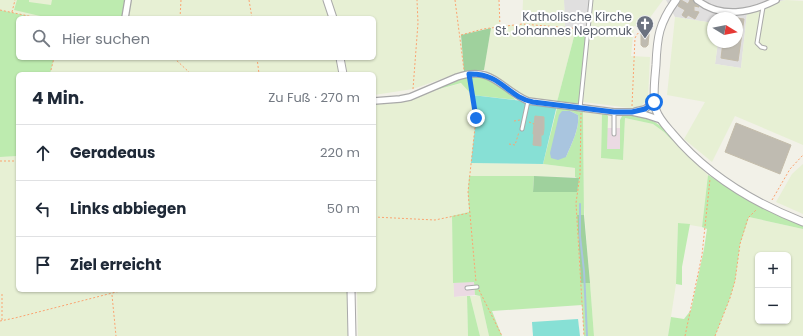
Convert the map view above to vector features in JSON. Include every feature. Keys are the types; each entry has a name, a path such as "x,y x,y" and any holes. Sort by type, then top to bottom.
{"street":[{"path":"125,16 128,0"},
{"path":"327,0 332,16"},
{"path":"676,0 664,18 660,28 654,102 656,110 662,121 684,146 711,171 768,208 803,222"},
{"path":"697,0 710,8 721,12 737,12 763,6 776,0"},
{"path":"340,60 343,72"},
{"path":"376,101 400,99 467,74 483,74 495,79 528,101 614,112 632,112 662,121"},
{"path":"632,112 645,109 654,102"},
{"path":"351,292 352,336"}],"lane":[{"path":"581,108 591,0"},
{"path":"763,6 757,43 761,47 765,48"},
{"path":"522,129 528,101"},
{"path":"614,112 614,134"},
{"path":"467,288 477,287"}],"path":[{"path":"11,13 15,0"},
{"path":"180,16 181,0"},
{"path":"249,0 252,16"},
{"path":"414,95 413,86 418,23 417,0"},
{"path":"455,0 476,118 468,192 477,287 485,299 502,336"},
{"path":"498,0 500,26"},
{"path":"0,10 27,16"},
{"path":"461,35 500,26 522,24 588,29"},
{"path":"632,112 635,38 638,32 653,25"},
{"path":"50,72 54,60"},
{"path":"177,60 189,72"},
{"path":"257,60 259,72"},
{"path":"581,108 580,175 576,203 584,336"},
{"path":"509,144 515,145 518,133 522,129"},
{"path":"768,208 790,169 803,155"},
{"path":"0,161 16,161"},
{"path":"685,336 702,255 711,171"},
{"path":"715,336 735,281 740,244 748,218 761,203"},
{"path":"376,217 435,220 469,212"},
{"path":"2,294 1,321 118,292"},
{"path":"112,294 116,336"}],"shaded area":[{"path":"564,0 592,0 587,31 565,28"},
{"path":"666,0 786,0 766,8 747,13 741,68 715,64 717,48 743,48 743,12 707,12 707,22 675,17"},
{"path":"472,95 557,105 543,164 471,163 476,118"},
{"path":"562,111 570,111 578,115 578,125 566,157 558,160 551,158 550,153 559,115"},
{"path":"607,128 621,128 620,149 607,149"},
{"path":"474,281 475,295 454,297 453,283"},
{"path":"578,319 580,336 533,336 532,322"}],"green space":[{"path":"0,0 323,0 329,16 28,16 0,10"},
{"path":"17,0 29,0 29,2 51,5 52,0 126,0 123,16 40,16 14,10"},
{"path":"330,0 499,0 500,26 522,24 523,0 564,0 565,28 576,29 557,102 525,97 484,70 491,28 461,35 464,71 413,89 376,95 376,72 346,72 343,60 376,60 376,16 335,16"},
{"path":"592,0 663,0 643,27 634,26 631,56 650,57 648,99 640,107 630,108 583,102"},
{"path":"781,1 803,1 803,145 735,116 712,162 684,139 705,102 667,95 675,17 707,22 707,48 717,48 715,64 741,68 747,13 766,8"},
{"path":"0,10 28,16 16,16 16,60 54,60 50,72 16,72 16,156 0,157"},
{"path":"491,28 484,70 464,71 461,35"},
{"path":"576,29 587,31 579,106 557,102"},
{"path":"54,60 337,60 340,72 50,72"},
{"path":"477,76 491,79 516,100 472,95 461,83 432,91 466,77"},
{"path":"462,83 472,95 476,118 471,163 543,164 575,168 575,177 469,176 469,213 452,217 454,297 467,296 468,336 358,336 357,292 376,292 376,104 394,102"},
{"path":"557,108 583,112 584,215 577,215 580,269 582,283 590,283 594,336 584,336 582,305 492,311 502,336 489,336 480,296 475,295 474,282 453,283 452,216 469,212 469,176 534,176 533,192 579,179 575,177 575,168 543,164","holes":["570,111 578,115 578,125 573,142 566,157"]},
{"path":"583,112 602,114 601,158 623,160 625,118 653,124 664,132 708,175 702,227 678,223 676,284 668,336 594,336 584,207"},
{"path":"602,114 606,114 608,116 607,149 620,149 620,120 624,115 641,117 653,121 663,128 673,141 653,124 625,118 623,160 601,158"},
{"path":"16,156 16,292 347,292 348,336 0,336 0,157"},
{"path":"803,164 803,214 776,202 792,174"},
{"path":"708,175 762,208 803,226 803,229 749,217 740,244 735,281 715,336 668,336 671,317 684,319 691,310 707,229 702,227"},
{"path":"534,176 579,178 577,192 533,192"},
{"path":"577,215 584,215 590,283 581,283"},
{"path":"749,217 803,229 803,336 715,336 735,281 740,244"},
{"path":"678,223 690,224 682,267 682,285 676,284"},
{"path":"467,296 470,296 480,336 468,336"},
{"path":"470,296 480,296 489,336 480,336"}],"building":[{"path":"681,0 688,4 690,0 693,0 699,7 694,6 694,11 699,12 695,19 688,15 686,18 682,15 685,10 678,6"},
{"name":"Katholische Kirche St. Johannes Nepomuk","path":"641,34 649,34 648,45 646,47 641,45"},
{"path":"722,48 740,48 738,61 721,58"},
{"path":"535,116 544,117 544,129 543,135 541,135 541,146 533,145"},
{"path":"736,123 791,145 780,174 725,152"}],"waterway":[{"path":"580,204 580,236 584,271 587,336"}],"place":[{"name":"Katholische Kirche St. Johannes Nepomuk","path":"645,39"}],"route":[{"path":"476,118 469,74 483,74 489,76 522,98 533,102 614,112 632,112 645,109 654,102"}]}
